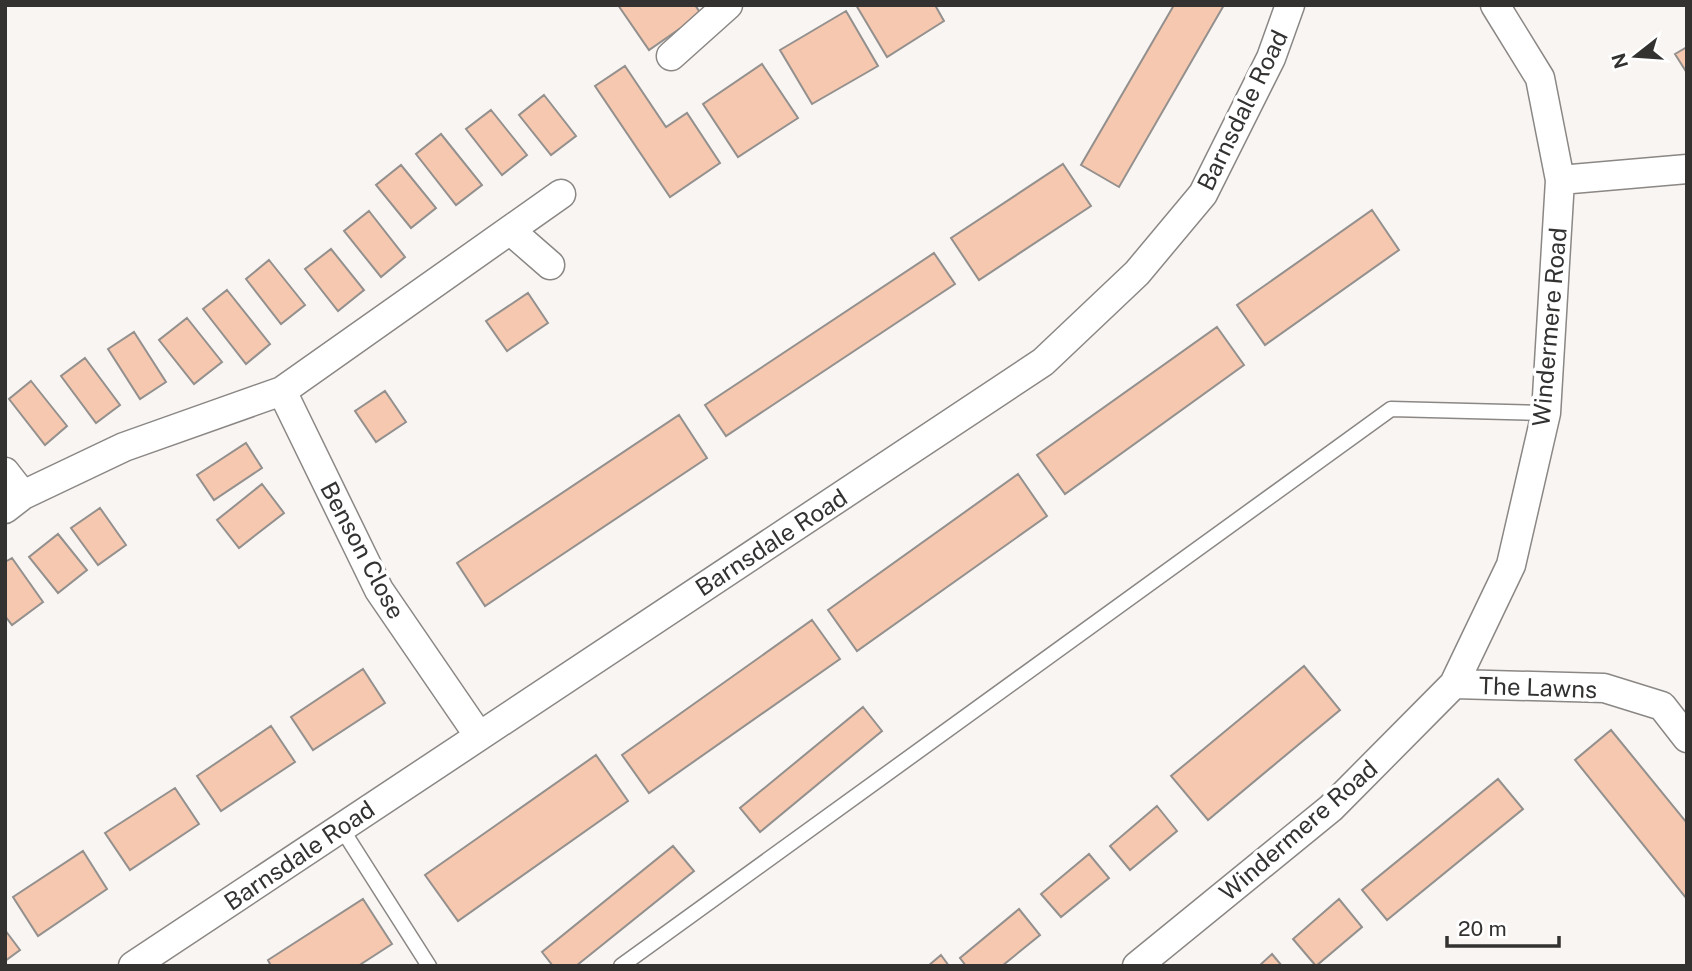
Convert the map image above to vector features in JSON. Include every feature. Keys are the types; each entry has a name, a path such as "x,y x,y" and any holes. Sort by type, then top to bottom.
{"street":[{"path":"671,56 728,5"},
{"name":"Barnsdale Road","path":"133,966 340,826 1043,362 1137,273 1203,194 1271,58 1290,5"},
{"name":"Windermere Road","path":"1137,966 1331,808 1454,684 1511,565 1546,413 1560,180 1540,78 1495,5"},
{"path":"1560,180 1687,169"},
{"path":"5,472 14,502 124,447 282,391 561,194"},
{"path":"511,231 550,265"},
{"name":"Benson Close","path":"282,391 379,590 480,736"},
{"name":"The Lawns","path":"1454,684 1604,688 1662,706 1687,738"}],"lane":[{"path":"621,966 1391,409 1546,413"},
{"path":"340,826 429,966"}],"building":[{"path":"618,5 695,5 701,14 649,50"},
{"path":"856,5 935,5 944,21 887,57"},
{"path":"1174,5 1224,5 1119,187 1081,165"},
{"path":"846,11 878,66 812,104 780,50"},
{"path":"1687,47 1687,73 1675,54"},
{"path":"762,64 798,118 738,157 703,104"},
{"path":"625,66 666,127 687,113 720,163 670,197 595,86"},
{"path":"544,95 576,136 551,155 519,115"},
{"path":"491,110 527,155 502,175 466,129"},
{"path":"441,134 482,185 456,205 416,154"},
{"path":"1063,164 1091,206 979,280 951,238"},
{"path":"401,165 436,208 411,228 376,185"},
{"path":"1372,210 1399,250 1265,345 1237,305"},
{"path":"369,211 405,257 381,277 344,231"},
{"path":"331,249 364,290 338,311 305,269"},
{"path":"934,253 955,284 726,436 705,405"},
{"path":"269,260 305,305 281,324 246,279"},
{"path":"227,290 270,344 246,364 203,309"},
{"path":"528,293 548,323 507,351 486,321"},
{"path":"187,318 222,362 194,384 159,340"},
{"path":"1217,327 1244,365 1065,494 1037,455"},
{"path":"134,332 166,382 140,399 108,349"},
{"path":"85,358 120,405 96,423 61,376"},
{"path":"31,381 67,426 45,445 9,399"},
{"path":"385,391 406,422 376,442 355,411"},
{"path":"679,415 707,458 485,606 457,563"},
{"path":"246,443 262,468 214,500 197,475"},
{"path":"1018,474 1047,516 857,651 828,610"},
{"path":"262,484 284,513 239,548 217,520"},
{"path":"100,508 126,545 98,565 71,528"},
{"path":"58,534 87,570 58,593 29,557"},
{"path":"12,558 43,602 12,625 5,616 5,562"},
{"path":"812,620 840,659 649,793 622,755"},
{"path":"1304,666 1340,710 1208,820 1171,776"},
{"path":"363,669 385,703 313,750 291,717"},
{"path":"863,707 882,731 760,832 740,808"},
{"path":"271,726 295,762 221,811 197,776"},
{"path":"1611,730 1687,823 1686,898 1575,760"},
{"path":"596,755 628,801 458,921 425,875"},
{"path":"1498,779 1523,809 1387,920 1362,890"},
{"path":"175,788 199,824 130,870 105,833"},
{"path":"1157,806 1177,831 1130,870 1110,846"},
{"path":"673,846 694,871 576,966 553,966 542,952"},
{"path":"83,851 107,889 38,936 13,897"},
{"path":"1089,854 1109,878 1061,917 1041,894"},
{"path":"363,899 392,944 358,966 271,966 268,960"},
{"path":"1339,899 1362,927 1316,966 1293,939"},
{"path":"1019,909 1040,935 1002,966 966,966 960,958"},
{"path":"5,930 20,950 5,961"},
{"path":"1272,954 1282,966 1259,966"},
{"path":"941,955 949,966 928,966"}]}
